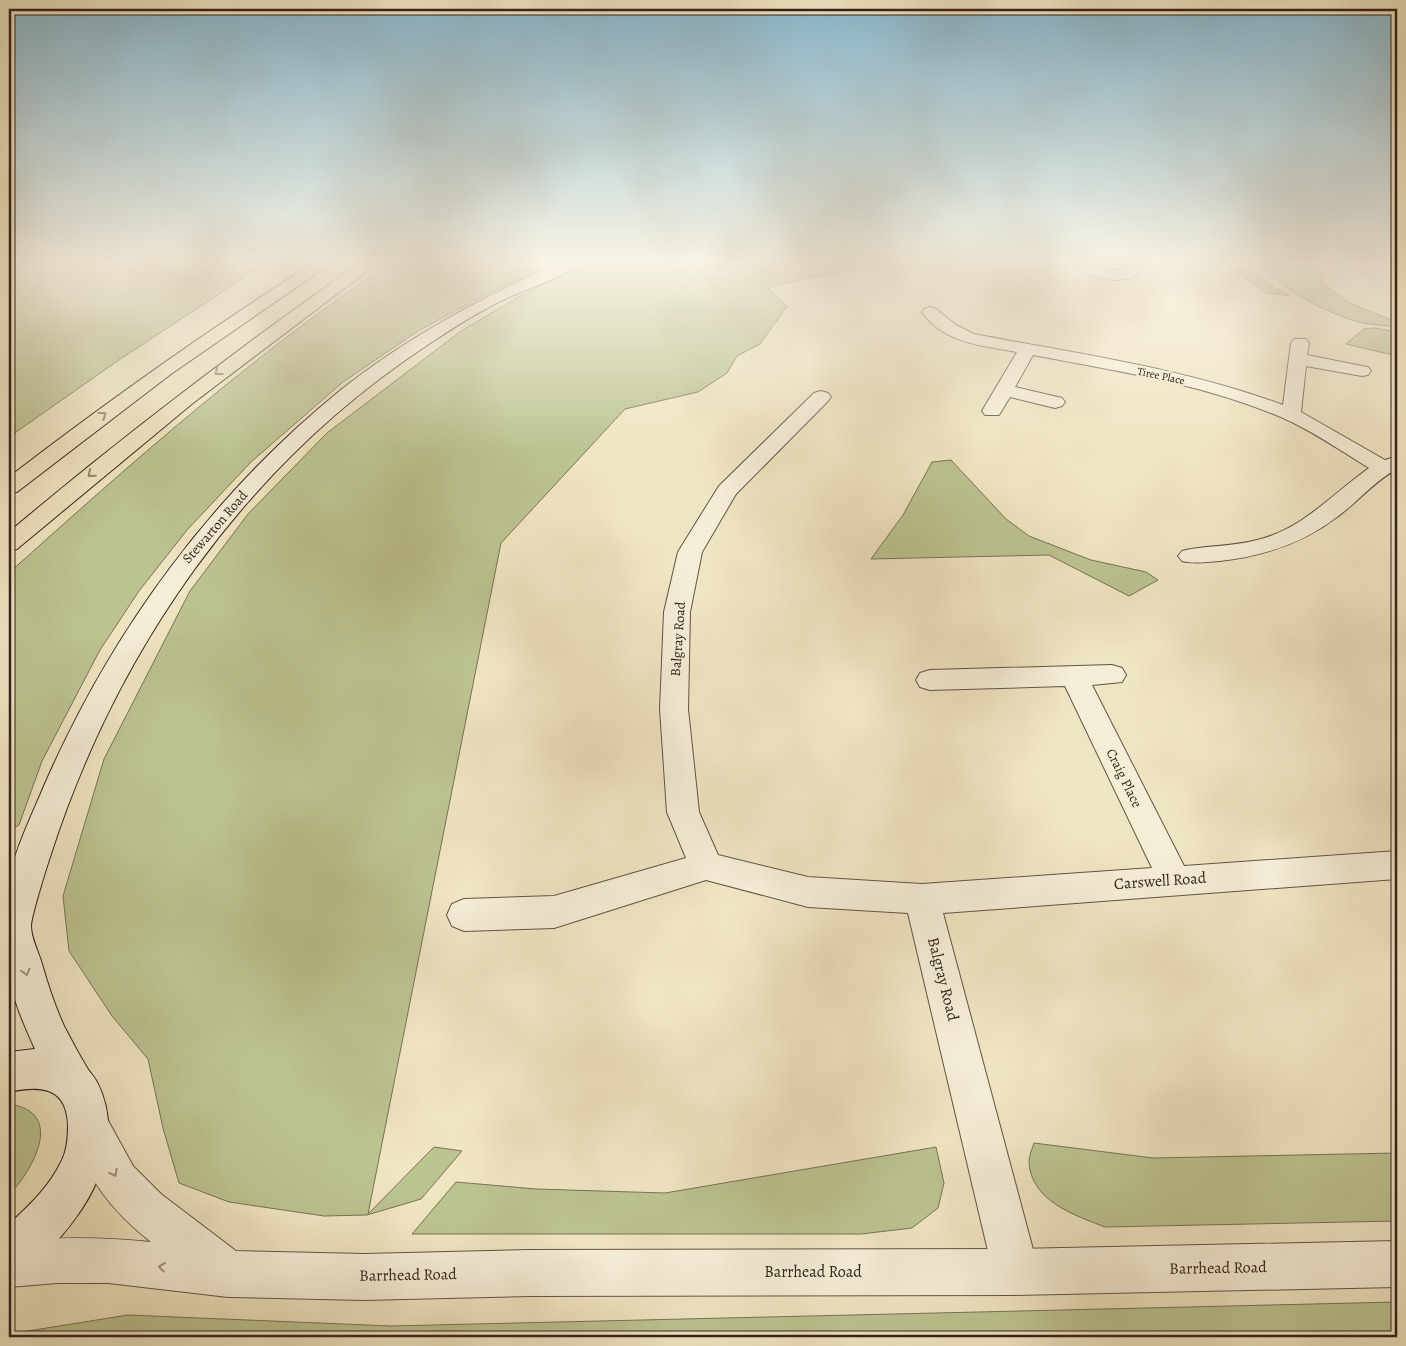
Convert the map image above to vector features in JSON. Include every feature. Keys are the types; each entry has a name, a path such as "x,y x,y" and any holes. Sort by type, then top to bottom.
{"highway":[{"path":"9,487 142,387 230,325"},
{"path":"9,544 118,451 220,371 284,325"}],"street":[{"name":"Stewarton Road","path":"90,1130 87,1102 72,1081 48,1032 11,930 34,853 54,802 105,687 175,575 210,531 272,464 315,424 392,361 449,325"},
{"name":"Tiree Place","path":"945,325 969,338 1176,378 1248,398 1291,415 1389,465 1330,512 1291,538 1247,552 1190,556"},
{"path":"992,411 1027,350"},
{"path":"1291,415 1300,351 1362,371"},
{"path":"1004,390 1055,402"},
{"name":"Balgray Road","path":"706,866 683,812 674,709 677,612 690,552 727,491 821,397"},
{"path":"930,680 1112,675"},
{"name":"Craig Place","path":"1074,677 1174,879"},
{"name":"Carswell Road","path":"922,899 1174,879 1397,865"},
{"path":"464,914 554,912 706,866 808,892 922,899"},
{"name":"Balgray Road","path":"922,899 1016,1272"},
{"path":"9,1072 19,1069 49,1070 72,1081"},
{"path":"9,1254 31,1236 62,1201 82,1164 90,1130"},
{"path":"90,1130 118,1181 145,1210 228,1274"},
{"name":"Barrhead Road","path":"9,1264 56,1260 108,1260 228,1274 364,1276 529,1273 1016,1272 1397,1264"}],"green space":[{"path":"9,325 172,325 116,362 9,437"},
{"path":"303,325 429,325 343,382 251,462 187,530 139,591 100,650 42,761 19,825 9,831 9,573 147,451"},
{"path":"471,325 774,325 760,344 737,356 727,373 698,392 625,409 501,543 368,1214 434,1147 462,1151 421,1199 367,1215 324,1216 229,1202 179,1183 163,1128 148,1059 112,1016 69,951 63,896 104,759 190,591 248,514 327,433"},
{"path":"1377,325 1397,325 1397,327"},
{"path":"1374,328 1397,332 1397,356 1346,344 1364,329"},
{"path":"951,460 1006,519 1029,536 1091,560 1146,572 1158,580 1129,596 1049,555 871,559 903,515 932,462"},
{"path":"9,1104 26,1109 36,1118 40,1130 35,1157 9,1195"},
{"path":"1034,1143 1153,1158 1397,1153 1397,1221 1105,1227 1056,1205 1037,1187 1029,1162"},
{"path":"936,1147 944,1183 938,1208 912,1228 861,1234 412,1234 456,1182 536,1189 665,1193"},
{"path":"1397,1302 1397,1337 9,1337 9,1334 128,1315 391,1326"}]}
